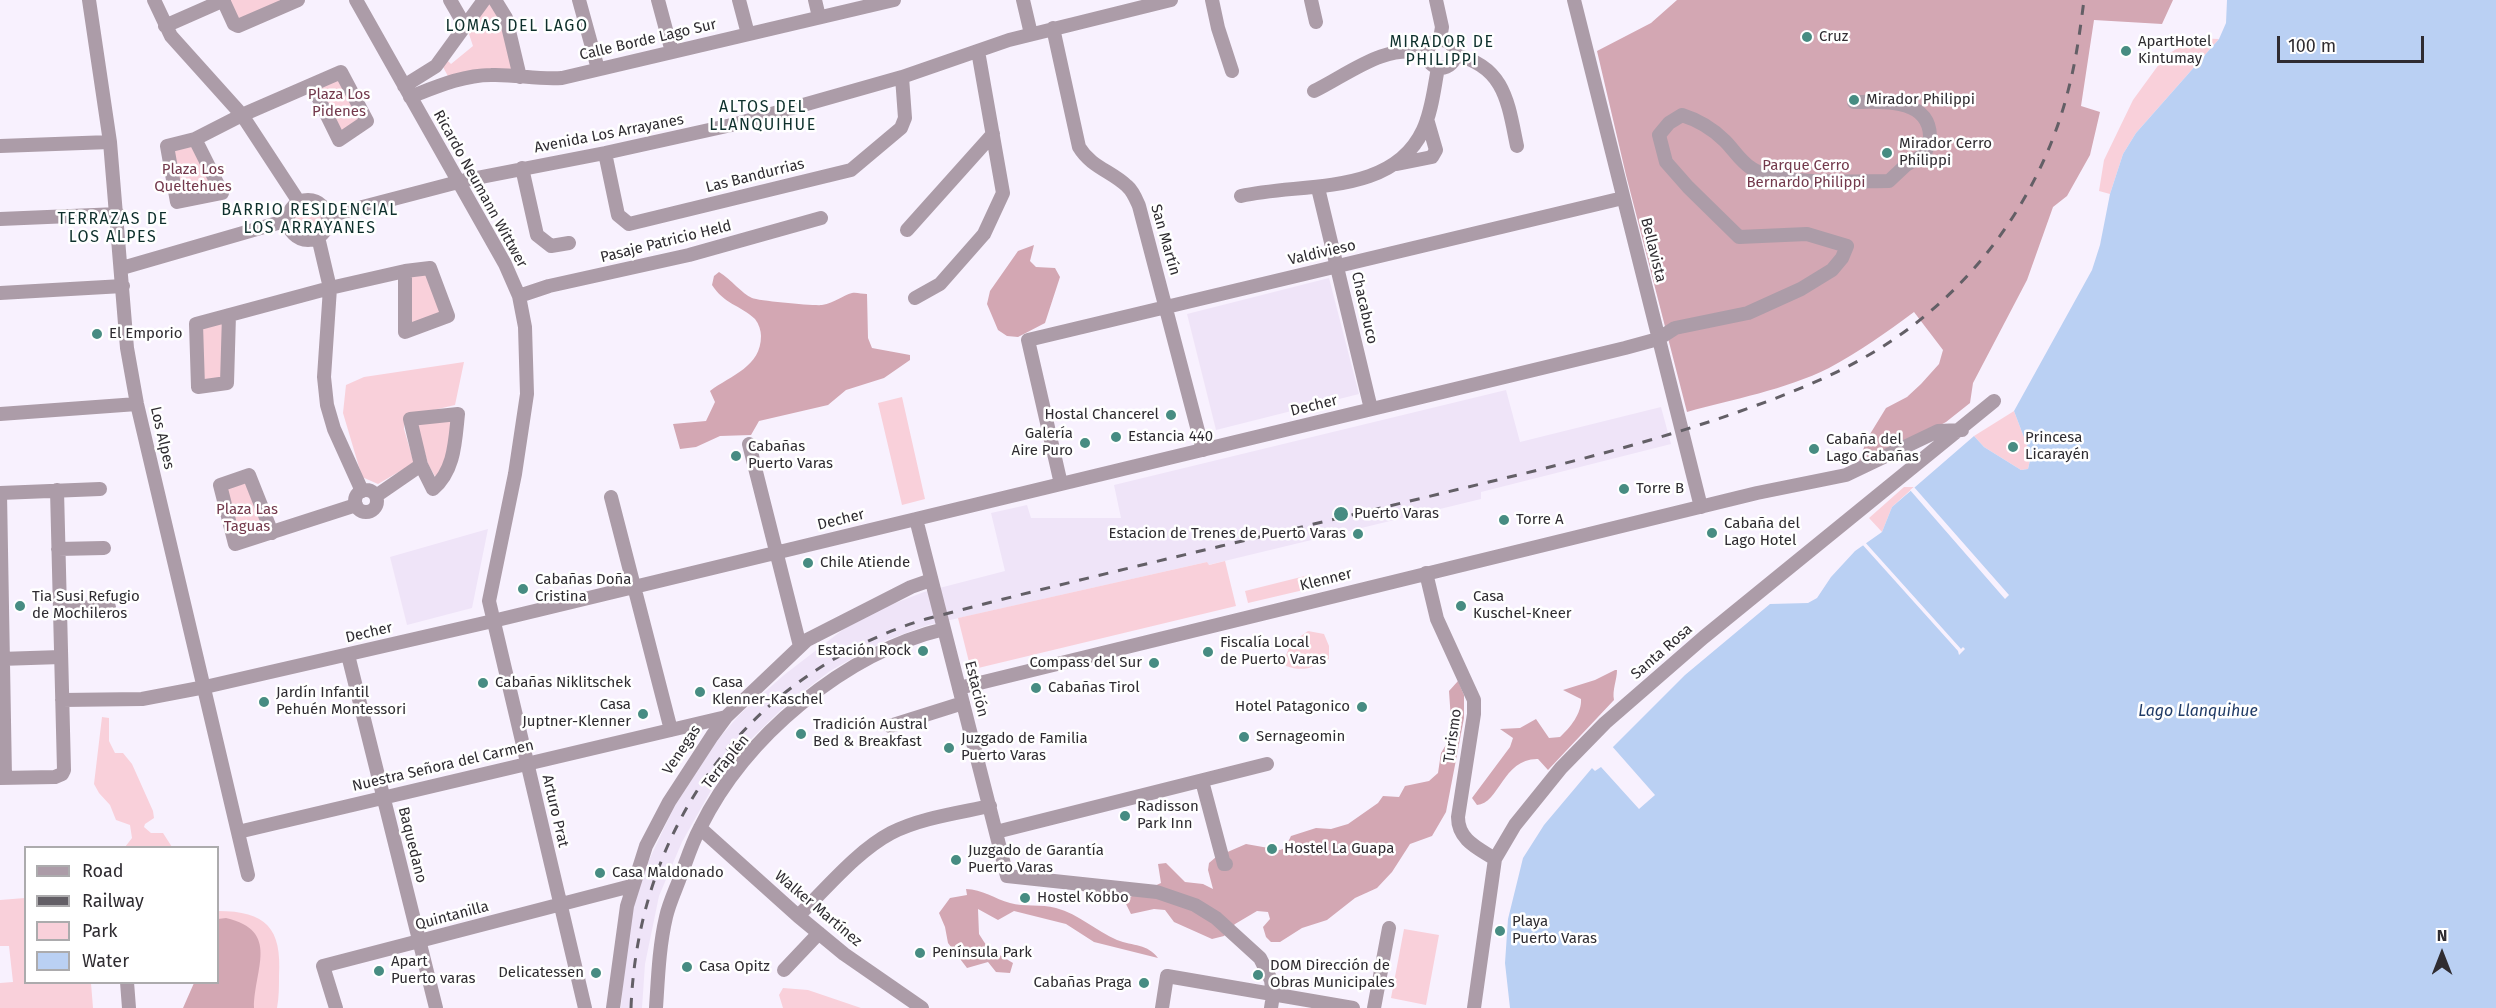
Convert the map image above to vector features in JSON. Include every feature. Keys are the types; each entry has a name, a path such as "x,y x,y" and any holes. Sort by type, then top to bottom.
{"street":[{"name":"Los Alpes","path":"88,0 110,142 118,214 126,348 137,404 248,875"},
{"path":"154,0 171,36 242,115 298,202"},
{"path":"165,26 223,0 234,24 238,26 298,0"},
{"name":"Ricardo Neumann Wittwer","path":"356,0 505,264 519,296 525,327 527,394 515,474 489,601 493,621"},
{"path":"450,0 465,26"},
{"path":"407,91 436,66 484,0"},
{"path":"495,0 506,18 520,77"},
{"path":"579,0 598,69"},
{"path":"658,0 672,51"},
{"path":"739,0 748,34"},
{"path":"815,0 819,17"},
{"name":"Calle Borde Lago Sur","path":"407,91 479,75 551,79 894,0"},
{"path":"1023,0 1031,34"},
{"name":"Avenida Los Arrayanes","path":"328,216 458,182 736,124 903,77 1031,34 1171,0"},
{"path":"1212,0 1218,28 1232,71"},
{"path":"1311,0 1316,22"},
{"path":"1436,0 1442,27 1440,39 1429,46 1426,54 1429,62 1438,68 1450,65 1455,55 1453,45 1440,39"},
{"name":"Bellavista","path":"1574,0 1701,507"},
{"name":"San Martín","path":"1053,28 1079,147 1096,167 1125,184 1132,191 1139,206 1203,450"},
{"path":"1314,91 1381,55 1412,50 1426,54"},
{"path":"915,298 940,284 984,234 1003,193 978,51"},
{"path":"1455,55 1478,63 1496,79 1508,104 1517,146"},
{"path":"436,66 446,83"},
{"path":"1241,196 1266,190 1318,188 1377,174 1395,164 1415,144 1427,119 1438,68"},
{"path":"195,139 222,193 177,202 167,146 195,139 242,115 341,72 367,121 339,141 312,85"},
{"name":"Las Bandurrias","path":"605,153 618,215 629,224 851,170 901,128 905,118 903,77"},
{"name":"Decher","path":"62,700 142,699 205,687 493,621 1625,348 1658,339 1675,328 1748,313 1801,289 1832,270 1842,258 1847,246 1807,234 1739,237 1688,188 1666,162 1659,135 1669,123 1682,115 1699,120 1724,140 1752,169 1767,175 1827,181 1888,180 1906,165 1925,154 1930,137 1927,124 1911,107 1886,101 1854,102"},
{"path":"1395,164 1432,157 1436,150 1427,119"},
{"path":"907,230 993,134"},
{"path":"0,146 110,142"},
{"path":"522,168 537,234 551,246 569,243"},
{"name":"Chacabuco","path":"1318,188 1371,409"},
{"name":"Valdivieso","path":"1060,484 1028,340 1623,198"},
{"path":"306,200 320,203 328,216 327,227 312,240 301,238 290,229 288,220 289,213 298,202 306,200"},
{"path":"0,219 118,214"},
{"name":"Pasaje Patricio Held","path":"519,296 549,286 689,255 821,218"},
{"path":"122,268 288,220"},
{"path":"318,237 330,288 324,370 327,405 336,434 362,491"},
{"path":"229,315 227,383 198,387 196,324 229,315 330,288 405,271 430,268 448,316 405,332 405,271"},
{"path":"0,293 123,286"},
{"name":"Decher","path":"1625,348 1662,356"},
{"name":"Santa Rosa","path":"1474,1008 1496,859 1515,825 1562,768 1605,723 1704,637 1962,430 1994,401"},
{"path":"0,414 137,404"},
{"path":"458,414 453,459 444,480 434,489 421,465 410,419 458,414"},
{"name":"Klenner","path":"959,688 1426,573 1846,475 1938,431 1962,430"},
{"path":"749,444 800,646"},
{"path":"376,496 421,465"},
{"path":"272,533 249,475 220,484 235,544 272,533 356,505"},
{"path":"57,490 63,774 54,777 3,778 0,493 57,490 100,489"},
{"path":"370,490 376,496 377,505 371,511 362,511 356,505 356,496 362,491 370,490"},
{"path":"611,497 671,730"},
{"name":"Estación","path":"916,519 1007,876 1157,892 1195,905 1216,918 1260,958 1268,972 1272,1001"},
{"path":"58,549 104,548"},
{"name":"Turismo","path":"1426,573 1437,619 1471,689 1474,700 1474,714 1458,817 1459,827 1470,844 1496,859"},
{"name":"Venegas","path":"613,1008 621,940 631,886 654,827 684,776 726,717 800,646 827,628 911,587 931,580"},
{"path":"60,608 109,607"},
{"name":"Arturo Prat","path":"493,621 585,1008"},
{"name":"Terraplén","path":"656,1008 665,919 699,828 713,804 741,766 783,720 826,684 887,648 944,629"},
{"name":"Baquedano","path":"348,654 436,1008"},
{"path":"2,659 60,657"},
{"path":"890,726 963,703"},
{"name":"Nuestra Señora del Carmen","path":"238,832 726,717"},
{"path":"996,832 1267,764"},
{"path":"1202,781 1224,864 1226,864"},
{"path":"798,916 868,848 889,834 909,825 990,806"},
{"name":"Walker Martínez","path":"699,828 819,933 922,1008"},
{"name":"Quintanilla","path":"336,1008 323,966 631,886"},
{"path":"1374,1008 1389,928"},
{"path":"784,970 819,933"},
{"path":"1480,966 1484,1008"},
{"path":"1162,1008 1167,976 1272,1001 1353,1008"},
{"path":"127,984 129,1008"}],"shaded area":[{"path":"1329,278 1359,394 1216,430 1187,314"},
{"path":"1506,390 1520,442 1661,407 1671,444 1481,492 1481,499 1208,565 1207,562 928,625 887,640 860,654 830,671 786,705 744,746 718,778 682,842 659,896 645,964 642,1008 621,1008 625,953 642,875 674,807 715,743 740,714 784,675 845,628 885,607 924,592 1005,571 991,513 1027,505 1031,518 1121,518 1114,485"},
{"path":"488,529 472,608 407,625 390,557"}],"green space":[{"path":"230,0 294,0 239,23"},
{"path":"489,0 501,20 514,71 449,78 443,67 447,60 451,64 473,46 468,31"},
{"name":"Parque Cerro Bernardo Philippi","path":"1677,0 2173,0 2162,24 2094,20 2081,106 2100,112 2090,155 2067,196 2053,207 2027,280 1973,383 1970,403 1946,422 1868,464 1858,464 1867,439 1886,408 1907,397 1939,364 1943,350 1914,312 1851,355 1812,376 1777,388 1687,412 1626,175 1597,51 1651,23"},
{"path":"2194,38 2219,39 2136,133 2123,154 2110,194 2099,191 2104,160 2133,100 2165,56"},
{"name":"Plaza Los Pidenes","path":"341,74 365,121 340,139 313,86"},
{"name":"Plaza Los Queltehues","path":"195,140 220,192 178,200 168,147"},
{"path":"308,201 321,207 327,220 321,233 308,239 295,233 289,220 295,207"},
{"path":"1034,245 1030,261 1036,267 1055,268 1060,277 1045,323 1018,337 1007,336 998,330 987,304 990,291 1018,251"},
{"path":"428,272 443,315 409,327 409,274"},
{"path":"719,272 748,296 765,300 822,305 852,293 867,294 868,338 872,348 910,355 910,360 884,378 846,390 828,405 759,421 751,435 720,436 696,447 680,449 673,424 706,421 715,402 710,391 750,363 760,347 761,332 755,319 727,300 712,285 714,276"},
{"path":"226,319 224,380 201,384 199,326"},
{"path":"464,362 455,405 404,417 404,429 414,463 378,484 362,477 343,413 346,385 364,377"},
{"path":"902,397 925,499 902,505 878,403"},
{"path":"2014,411 2031,456 2028,469 2021,470 1984,447 1974,436"},
{"path":"452,416 448,457 436,478 428,464 416,421"},
{"name":"Plaza Las Taguas","path":"249,477 268,530 236,540 223,486"},
{"path":"1904,487 1914,487 1892,507 1882,532 1869,518"},
{"path":"1225,561 1236,606 974,669 970,666 958,618 1207,562 1209,565"},
{"path":"1309,575 1312,588 1248,603 1245,591"},
{"path":"1308,631 1324,634 1329,646 1329,659 1308,668 1298,669 1286,666 1284,660 1291,643"},
{"path":"1617,670 1614,700 1548,770 1538,759 1526,761 1509,773 1485,803 1477,805 1472,798 1510,747 1513,738 1500,729 1520,728 1536,719 1549,738 1560,737 1575,720 1581,704 1581,699 1563,690 1595,680"},
{"path":"1458,681 1464,695 1464,718 1446,812 1432,836 1410,844 1392,872 1377,888 1355,898 1327,920 1302,928 1280,942 1271,942 1266,937 1263,927 1270,919 1268,912 1257,911 1235,924 1224,936 1212,939 1174,922 1165,910 1154,909 1131,914 1126,904 1130,897 1161,883 1158,864 1166,863 1185,882 1203,884 1213,889 1208,870 1209,863 1216,857 1246,844 1280,850 1285,848 1291,836 1316,828 1331,829 1348,824 1378,803 1383,796 1399,797 1405,786 1429,781 1438,773 1441,753 1452,735 1449,691"},
{"path":"102,717 109,718 109,741 115,753 123,753 132,764 153,811 154,818 144,827 151,833 163,833 171,846 126,846 132,838 130,825 116,820 110,805 94,784"},
{"path":"966,889 1015,904 1050,907 1064,911 1117,940 1150,950 1158,958 1094,942 1066,924 1014,911 998,920 978,909 979,934 988,948 1013,963 1010,973 996,972 988,962 967,968 948,943 939,913 950,898 967,895"},
{"path":"24,898 24,984 91,984 93,1008 0,1008 0,983 13,982 9,946 0,946 0,900"},
{"path":"219,911 248,914 268,926 274,934 279,959 277,1008 229,1008 219,966"},
{"path":"226,918 243,924 254,932 259,942 261,953 254,1008 183,1008 194,984 219,984 219,919"},
{"path":"1404,929 1439,935 1426,1005 1391,998"},
{"path":"783,988 808,990 861,1008 783,1008 779,995"}],"water":[{"name":"Lago Llanquihue","path":"2227,0 2496,0 2496,1008 1510,1008 1505,963 1508,919 1523,858 1544,825 1592,768 1685,675 1770,604 1808,603 1817,598 1831,577 1855,551 1882,532 1892,507 1974,436 1984,447 2021,470 2028,469 2031,456 2014,411 2092,270 2100,245 2110,194 2123,154 2136,133 2219,39 2226,23"}],"pier":[{"path":"1914,487 2009,595 2005,599 1910,490"},
{"path":"1864,541 1961,649 1963,647 1965,649 1959,655 1958,651 1861,543"},
{"path":"1611,745 1655,795 1639,809 1601,767 1595,771 1590,766"}],"railway":[{"path":"631,1008 638,941 655,878 681,819 715,765 757,718 806,677 863,644 926,619 1119,570 1518,475 1628,446 1763,403 1813,383 1860,360 1905,332 1951,293 1974,268 2015,214 2032,185 2058,123 2073,68 2084,0"}],"place":[{"name":"Cruz","path":"1807,37"},
{"name":"ApartHotel Kintumay","path":"2126,51"},
{"name":"Mirador Philippi","path":"1854,100"},
{"name":"Mirador Cerro Philippi","path":"1887,153"},
{"name":"El Emporio","path":"97,334"},
{"name":"Hostal Chancerel","path":"1171,415"},
{"name":"Estancia 440","path":"1116,437"},
{"name":"Galería Aire Puro","path":"1085,443"},
{"name":"Princesa Licarayén","path":"2013,447"},
{"name":"Cabaña del Lago Cabañas","path":"1814,449"},
{"name":"Cabañas Puerto Varas","path":"736,456"},
{"name":"Torre B","path":"1624,489"},
{"name":"Puerto Varas","path":"1341,514"},
{"name":"Torre A","path":"1504,520"},
{"name":"Cabaña del Lago Hotel","path":"1712,533"},
{"name":"Estacion de Trenes de Puerto Varas","path":"1358,534"},
{"name":"Chile Atiende","path":"808,563"},
{"name":"Cabañas Doña Cristina","path":"523,589"},
{"name":"Tia Susi Refugio de Mochileros","path":"20,606"},
{"name":"Casa Kuschel-Kneer","path":"1461,606"},
{"name":"Estación Rock","path":"923,651"},
{"name":"Fiscalía Local de Puerto Varas","path":"1208,652"},
{"name":"Compass del Sur","path":"1154,663"},
{"name":"Cabañas Niklitschek","path":"483,683"},
{"name":"Cabañas Tirol","path":"1036,688"},
{"name":"Casa Klenner-Kaschel","path":"700,692"},
{"name":"Jardín Infantil Pehuén Montessori","path":"264,702"},
{"name":"Hotel Patagonico","path":"1362,707"},
{"name":"Casa Juptner-Klenner","path":"643,714"},
{"name":"Tradición Austral Bed & Breakfast","path":"801,734"},
{"name":"Sernageomin","path":"1244,737"},
{"name":"Juzgado de Familia Puerto Varas","path":"949,748"},
{"name":"Radisson Park Inn","path":"1125,816"},
{"name":"Hostel La Guapa","path":"1272,849"},
{"name":"Juzgado de Garantía Puerto Varas","path":"956,860"},
{"name":"Casa Maldonado","path":"600,873"},
{"name":"Hostel Kobbo","path":"1025,898"},
{"name":"Playa Puerto Varas","path":"1500,931"},
{"name":"Península Park","path":"920,953"},
{"name":"Casa Opitz","path":"687,967"},
{"name":"Apart Puerto varas","path":"379,971"},
{"name":"Delicatessen","path":"596,973"},
{"name":"DOM Dirección de Obras Municipales","path":"1258,975"},
{"name":"Cabañas Praga","path":"1144,983"}],"district":[{"name":"LOMAS DEL LAGO","path":"517,27"},
{"name":"MIRADOR DE PHILIPPI","path":"1442,52"},
{"name":"ALTOS DEL LLANQUIHUE","path":"763,117"},
{"name":"BARRIO RESIDENCIAL LOS ARRAYANES","path":"310,220"},
{"name":"TERRAZAS DE LOS ALPES","path":"113,229"}]}
